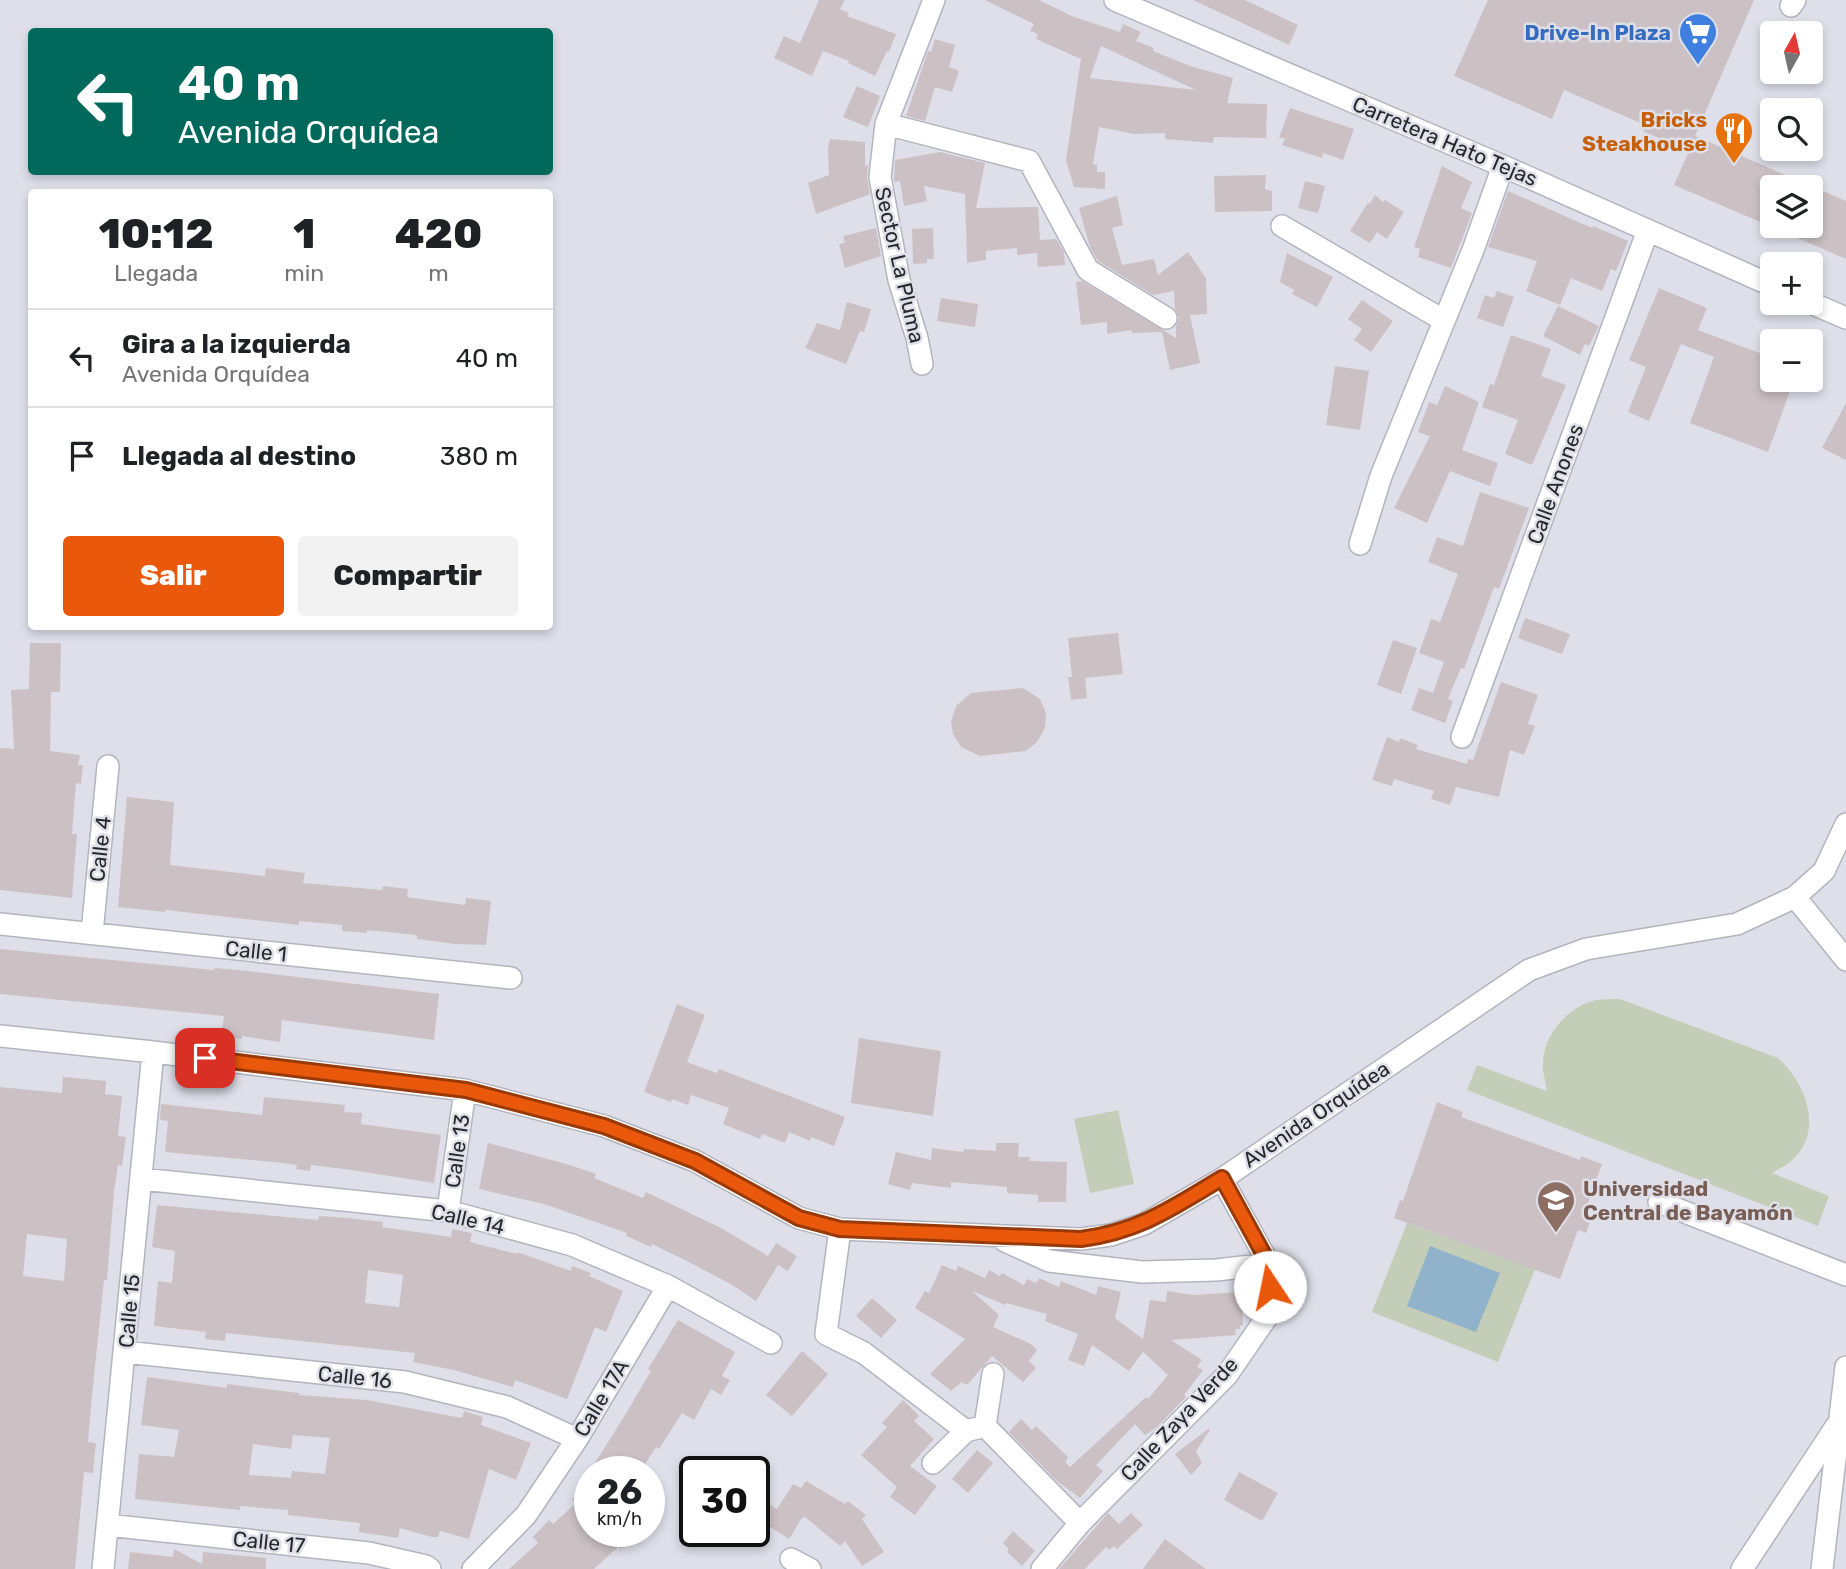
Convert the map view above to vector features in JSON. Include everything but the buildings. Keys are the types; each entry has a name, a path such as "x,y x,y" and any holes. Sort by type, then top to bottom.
{"street":[{"name":"Sector La Pluma","path":"922,364 918,338 900,280 880,177 886,124 934,0"},
{"name":"Carretera Hato Tejas","path":"1115,0 1503,166 1760,280"},
{"path":"886,124 1029,161 1088,270 1166,318"},
{"path":"1360,544 1381,476 1473,250 1503,166"},
{"path":"1282,226 1443,320"},
{"name":"Calle Anones","path":"1462,737 1648,230"},
{"path":"1823,308 1846,318"},
{"name":"Calle 4","path":"92,933 108,766"},
{"name":"Avenida Orquídea","path":"0,1036 466,1090 604,1126 695,1161 799,1218 840,1229 1081,1239 1111,1235 1144,1224 1222,1178 1530,970 1586,949 1737,923 1795,897 1824,871 1846,824"},
{"path":"1795,897 1846,960"},
{"name":"Calle 1","path":"0,924 511,978"},
{"name":"Calle 15","path":"103,1569 153,1052"},
{"name":"Calle 13","path":"448,1212 466,1090"},
{"name":"Calle Zaya Verde","path":"1042,1569 1080,1523 1227,1375 1271,1311 1269,1264 1222,1178"},
{"name":"Calle 14","path":"142,1179 448,1212 572,1245 668,1286 771,1343"},
{"path":"1659,1202 1846,1275"},
{"path":"840,1229 826,1334 864,1353 976,1429 1080,1523"},
{"path":"993,1235 1049,1261 1142,1272 1216,1270 1269,1264"},
{"name":"Calle 17A","path":"473,1569 526,1515 577,1439 668,1286"},
{"name":"Calle 16","path":"125,1352 405,1382 507,1407 577,1439"},
{"path":"1822,1569 1846,1367"},
{"path":"933,1463 976,1429 993,1374"},
{"path":"1742,1569 1840,1422"},
{"name":"Calle 17","path":"107,1525 369,1553 430,1569"},
{"path":"791,1559 810,1569"}],"green space":[{"path":"1602,999 1620,999 1778,1058 1788,1068 1797,1081 1808,1108 1807,1136 1791,1161 1772,1173 1829,1196 1818,1226 1467,1090 1477,1065 1547,1091 1543,1070 1544,1053 1558,1025 1582,1005"},
{"path":"1118,1110 1134,1184 1090,1193 1074,1119"},
{"path":"1407,1223 1535,1269 1498,1362 1372,1312"}],"water":[{"path":"1430,1246 1500,1273 1476,1332 1407,1306"}],"place":[{"name":"Drive-In Plaza","path":"1698,66"},
{"name":"Bricks Steakhouse","path":"1734,165"},
{"name":"Universidad Central de Bayamón","path":"1556,1234"}],"route":[{"path":"205,1058 466,1090 604,1126 695,1161 799,1218 840,1229 1081,1239 1111,1235 1144,1224 1222,1178 1269,1264 1270,1287"}]}
